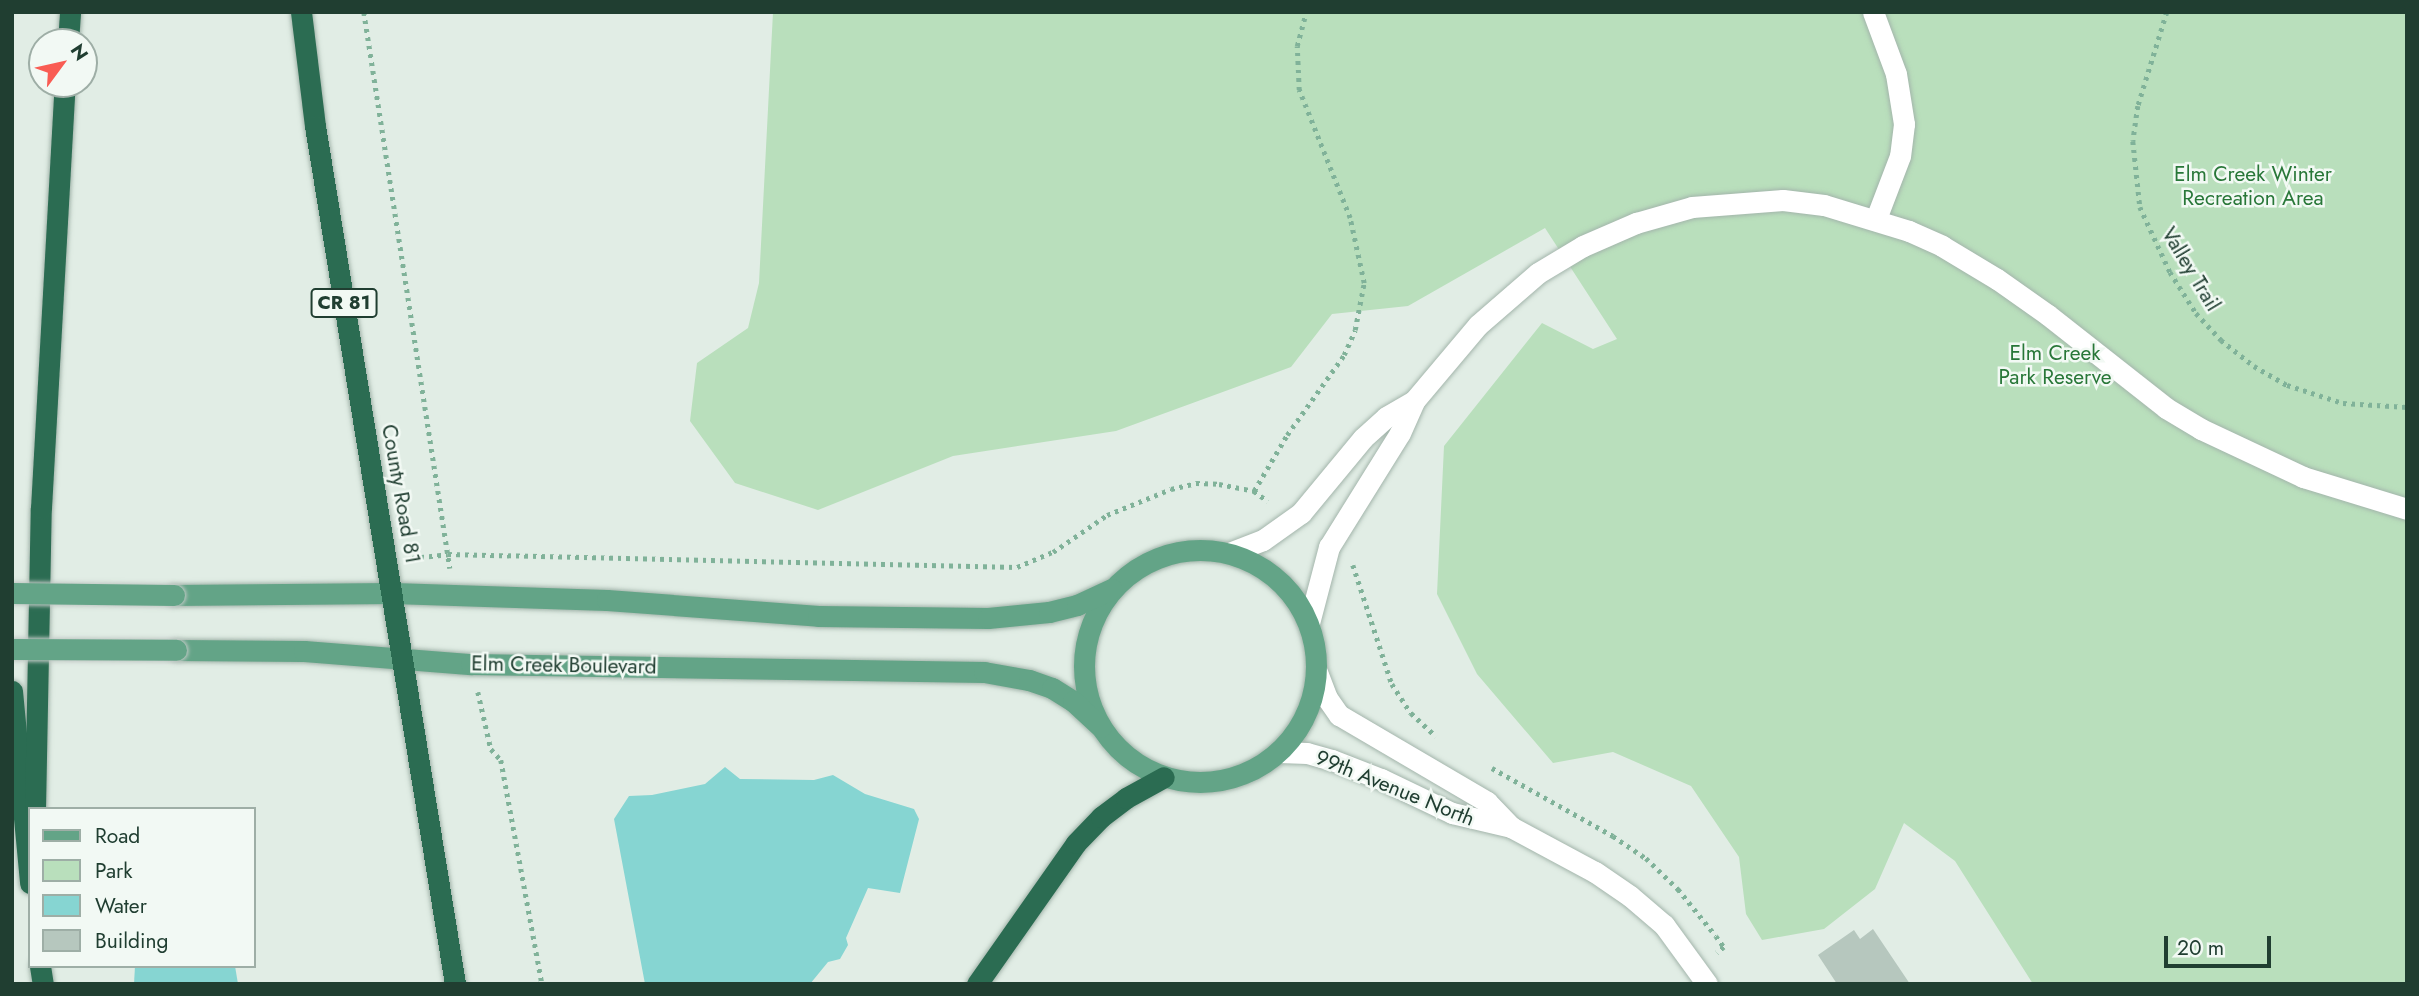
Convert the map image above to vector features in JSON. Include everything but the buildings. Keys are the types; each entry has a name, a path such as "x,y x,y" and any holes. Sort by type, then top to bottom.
{"highway":[{"name":"County Road 81","path":"301,12 317,139 455,984"},
{"path":"35,807 41,508 64,98"},
{"path":"12,691 28,862"},
{"path":"977,984 1076,843 1101,817 1126,798 1164,777"}],"main road":[{"path":"12,593 393,593 607,600 818,616 988,618 1049,612 1077,605 1111,589 1136,568 1165,554 1196,549 1229,553 1255,563 1277,579 1296,599 1308,624 1317,672 1311,701 1298,729 1279,752 1254,769 1225,780 1195,783 1164,777 1139,766 1118,749 1101,727 1086,693 1084,656 1092,620 1111,589"},
{"name":"Elm Creek Boulevard","path":"12,649 304,651 403,661 984,672 1029,680 1052,688 1073,701 1101,727"}],"street":[{"path":"1873,12 1896,74 1904,124 1900,156 1876,219"},
{"path":"1308,624 1329,547 1400,433 1414,401 1478,325 1538,274 1583,246 1636,223 1692,206 1783,200 1824,205 1876,219 1942,246 1997,279 2048,315 2166,408 2201,429 2303,477 2407,509"},
{"path":"1229,553 1263,540 1301,513 1363,438 1386,417 1414,401"},
{"name":"99th Avenue North","path":"1317,672 1327,698 1339,715 1487,802 1511,827"},
{"name":"99th Avenue North","path":"1279,752 1307,753 1332,760 1381,779 1452,813 1511,827 1595,872 1630,896 1664,925 1702,976"}],"path":[{"path":"364,12 448,554 1017,566 1053,552 1107,515 1171,489 1196,484 1219,484 1254,491 1276,507"},
{"path":"1254,491 1287,435 1343,355 1355,330 1364,283 1350,218 1299,90 1297,46 1306,12"},
{"name":"Valley Trail","path":"2167,12 2138,106 2133,141 2140,207 2170,272 2196,313 2221,340 2254,366 2287,385 2343,403 2407,407"},
{"path":"1346,557 1356,570 1380,654 1392,684 1411,713 1445,741"},
{"path":"491,749 500,760 542,984"},
{"path":"1479,761 1613,836 1646,858 1678,889 1724,947 1702,976"}],"green space":[{"name":"Elm Creek Park Reserve","path":"773,12 2407,12 2407,984 2033,984 1955,861 1904,823 1875,889 1824,929 1762,940 1746,914 1739,857 1691,786 1613,752 1553,763 1477,674 1437,594 1444,446 1542,323 1593,349 1617,339 1545,228 1408,306 1332,314 1291,367 1116,431 953,456 818,510 735,483 690,421 697,363 748,328 759,283"}],"water":[{"path":"725,767 740,779 814,780 833,775 865,794 914,809 919,819 900,893 868,888 846,938 848,945 840,959 828,962 810,984 645,984 614,819 629,796 652,795 705,784"},
{"path":"135,968 235,968 238,984 134,984"}],"park label":[{"name":"Elm Creek Winter Recreation Area","path":"2253,186"}]}
